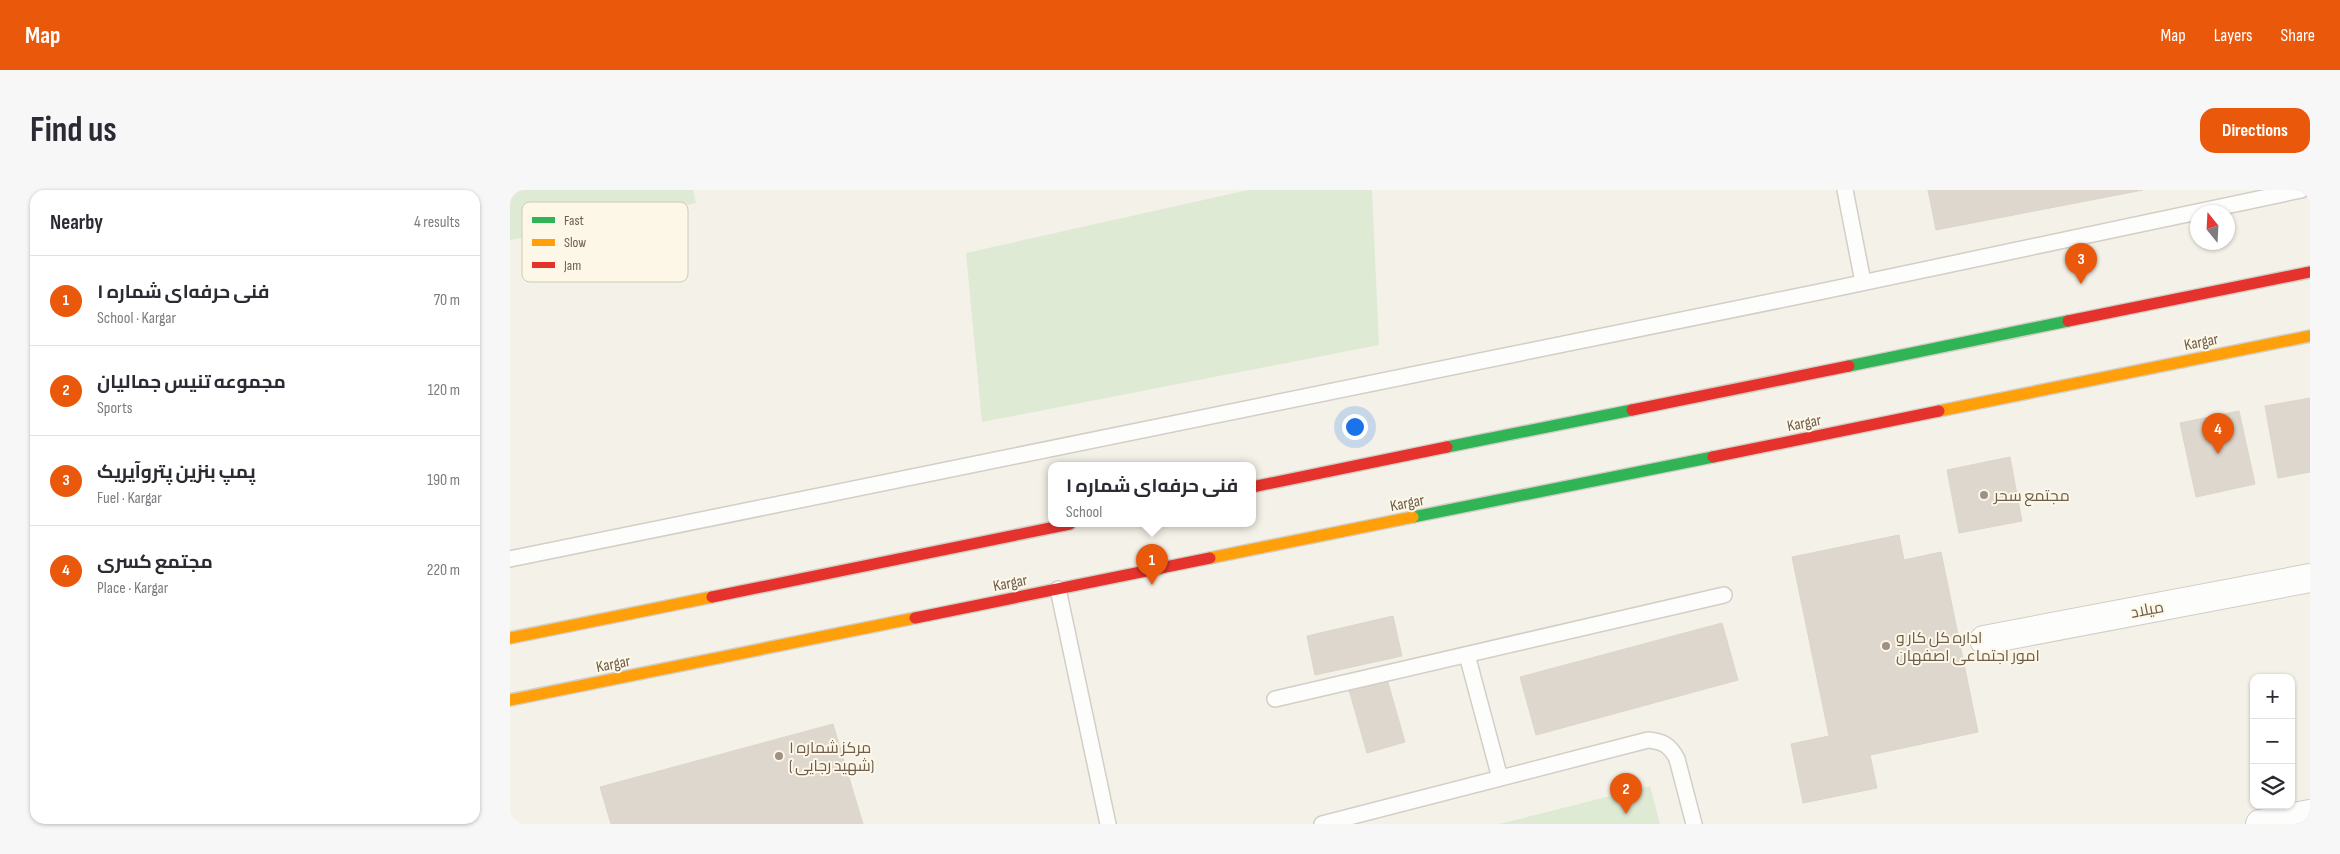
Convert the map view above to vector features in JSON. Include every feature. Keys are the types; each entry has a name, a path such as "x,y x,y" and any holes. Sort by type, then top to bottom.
{"main road":[{"path":"1256,486 2310,272"},
{"name":"Kargar","path":"510,700 2310,336"},
{"path":"510,638 1055,527"}],"street":[{"name":"میلاد","path":"1984,640 2310,578"},
{"path":"2260,824 2310,814"}],"lane":[{"path":"1845,190 1863,282"},
{"path":"510,559 1863,282 2302,190"},
{"path":"1058,589 1108,824"},
{"path":"1276,699 1724,595"},
{"path":"1467,655 1500,778"},
{"path":"1322,824 1648,740 1666,744 1677,759 1694,824"}],"green space":[{"path":"510,190 693,190 696,203 688,205 688,202 522,202 522,238 510,240"},
{"path":"1248,190 1372,190 1379,345 982,422 966,253"},
{"path":"1650,786 1660,824 1499,824"}],"building":[{"path":"1928,190 2143,190 1936,230"},
{"path":"2310,398 2310,472 2278,478 2265,406"},
{"path":"2239,411 2255,484 2196,497 2180,423"},
{"name":"مجتمع سحر","path":"2010,457 2022,521 1959,533 1947,470"},
{"name":"اداره کل کار و امور اجتماعی اصفهان","path":"1899,535 1904,560 1941,552 1978,732 1870,755 1877,788 1803,803 1791,744 1829,736 1792,557"},
{"path":"1393,616 1402,656 1315,675 1307,636"},
{"path":"1722,623 1738,680 1536,735 1520,677"},
{"path":"1387,679 1405,742 1367,753 1349,690"},
{"name":"مرکز شماره ۱ ( شهید رجایی)","path":"833,724 863,824 611,824 600,787"}],"traffic: fast":[{"path":"1849,366 2068,321"},
{"path":"1447,447 1632,410"},
{"path":"1413,517 1713,457"}],"traffic: slow":[{"path":"1939,411 2310,336"},
{"path":"1210,558 1413,517"},
{"path":"510,638 712,597"},
{"path":"510,700 915,618"}],"traffic: jam":[{"path":"2068,321 2310,272"},
{"path":"1632,410 1849,366"},
{"path":"1713,457 1939,411"},
{"path":"1256,486 1447,447"},
{"path":"712,597 1055,527"},
{"path":"915,618 1210,558"}],"place":[{"name":"پمپ بنزین پتروآیریک","path":"2081,284"},
{"name":"مجتمع کسری","path":"2218,454"},
{"name":"مجتمع سحر","path":"1984,495"},
{"name":"فنی حرفه‌ای شماره ۱","path":"1152,585"},
{"name":"اداره کل کار و امور اجتماعی اصفهان","path":"1886,646"},
{"name":"مرکز شماره ۱ ( شهید رجایی)","path":"779,756"},
{"name":"مجموعه تنیس جمالیان","path":"1626,814"}]}
